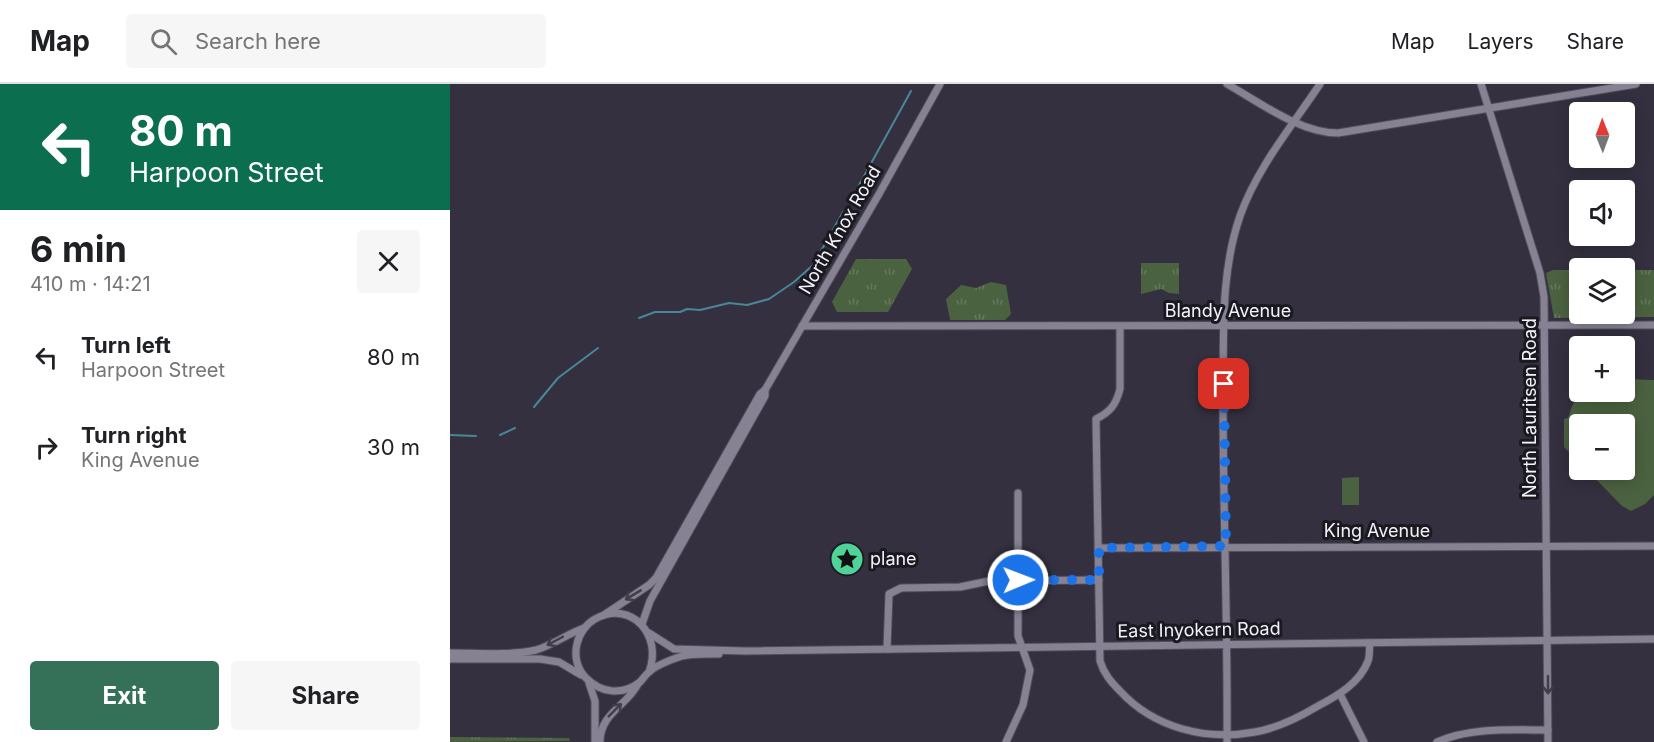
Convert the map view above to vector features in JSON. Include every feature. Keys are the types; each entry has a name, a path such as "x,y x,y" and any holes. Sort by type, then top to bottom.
{"street":[{"name":"North Knox Road","path":"604,615 656,578 760,394 765,390 879,194 940,84"},
{"path":"1227,84 1295,122 1324,133 1338,133 1606,87 1636,84"},
{"path":"1227,738 1223,444 1225,281 1228,259 1241,214 1261,171 1320,84"},
{"name":"North Lauritsen Road","path":"1481,84 1540,273 1544,297 1548,742"},
{"path":"1309,129 1305,117 1310,100"},
{"name":"Blandy Avenue","path":"801,326 1654,325"},
{"path":"1120,327 1118,398 1110,410 1096,419 1100,661 1108,679 1139,709 1176,727 1227,738 1286,723 1340,694 1357,679 1368,661 1370,643"},
{"name":"North Knox Road","path":"642,624 650,602 765,396 765,390"},
{"path":"1006,742 1023,705 1030,670 1018,636 1018,493"},
{"name":"King Avenue","path":"1099,548 1654,546"},
{"path":"887,650 889,594 901,588 960,587 989,581 1099,580"},
{"path":"595,742 595,700 587,679 576,661 578,638 593,620 604,615 617,614 630,617 642,624 649,633 654,652 649,672 634,693 606,718 600,734 600,742"},
{"path":"450,653 525,652 538,649 584,628"},
{"name":"East Inyokern Road","path":"649,633 674,649 745,651 1654,639"},
{"name":"East Inyokern Road","path":"649,672 687,655 737,654 745,651"},
{"path":"450,659 540,658 559,662 607,691 629,689 639,683"},
{"path":"1340,694 1364,742"},
{"path":"1437,742 1461,734 1483,731 1548,730"}],"green space":[{"path":"856,259 906,259 912,269 888,312 837,312 832,302"},
{"path":"1141,263 1179,263 1179,294 1161,289 1141,294"},
{"path":"1553,270 1569,270 1569,318 1554,318 1546,273"},
{"path":"1635,270 1654,270 1654,317 1635,317"},
{"path":"991,282 1006,285 1011,314 1005,320 950,320 946,299 961,285 976,288"},
{"path":"1635,379 1654,380 1654,495 1645,504 1631,511 1622,506 1597,480 1635,480 1635,414 1569,414 1575,402 1635,402"},
{"path":"1569,415 1569,452 1564,447 1564,419"},
{"path":"1359,477 1359,505 1342,505 1342,478"},
{"path":"450,737 569,738 570,741 450,742"}],"waterway":[{"path":"858,187 911,91"},
{"path":"639,318 655,312 700,310 729,303 747,305 769,299 794,282 813,265 843,212"},
{"path":"534,407 558,378 598,348"},
{"path":"500,435 515,428"},
{"path":"450,435 476,436"}],"place":[{"name":"plane","path":"847,559"}],"route":[{"path":"1018,580 1099,580 1099,548 1226,546 1224,384"}]}
